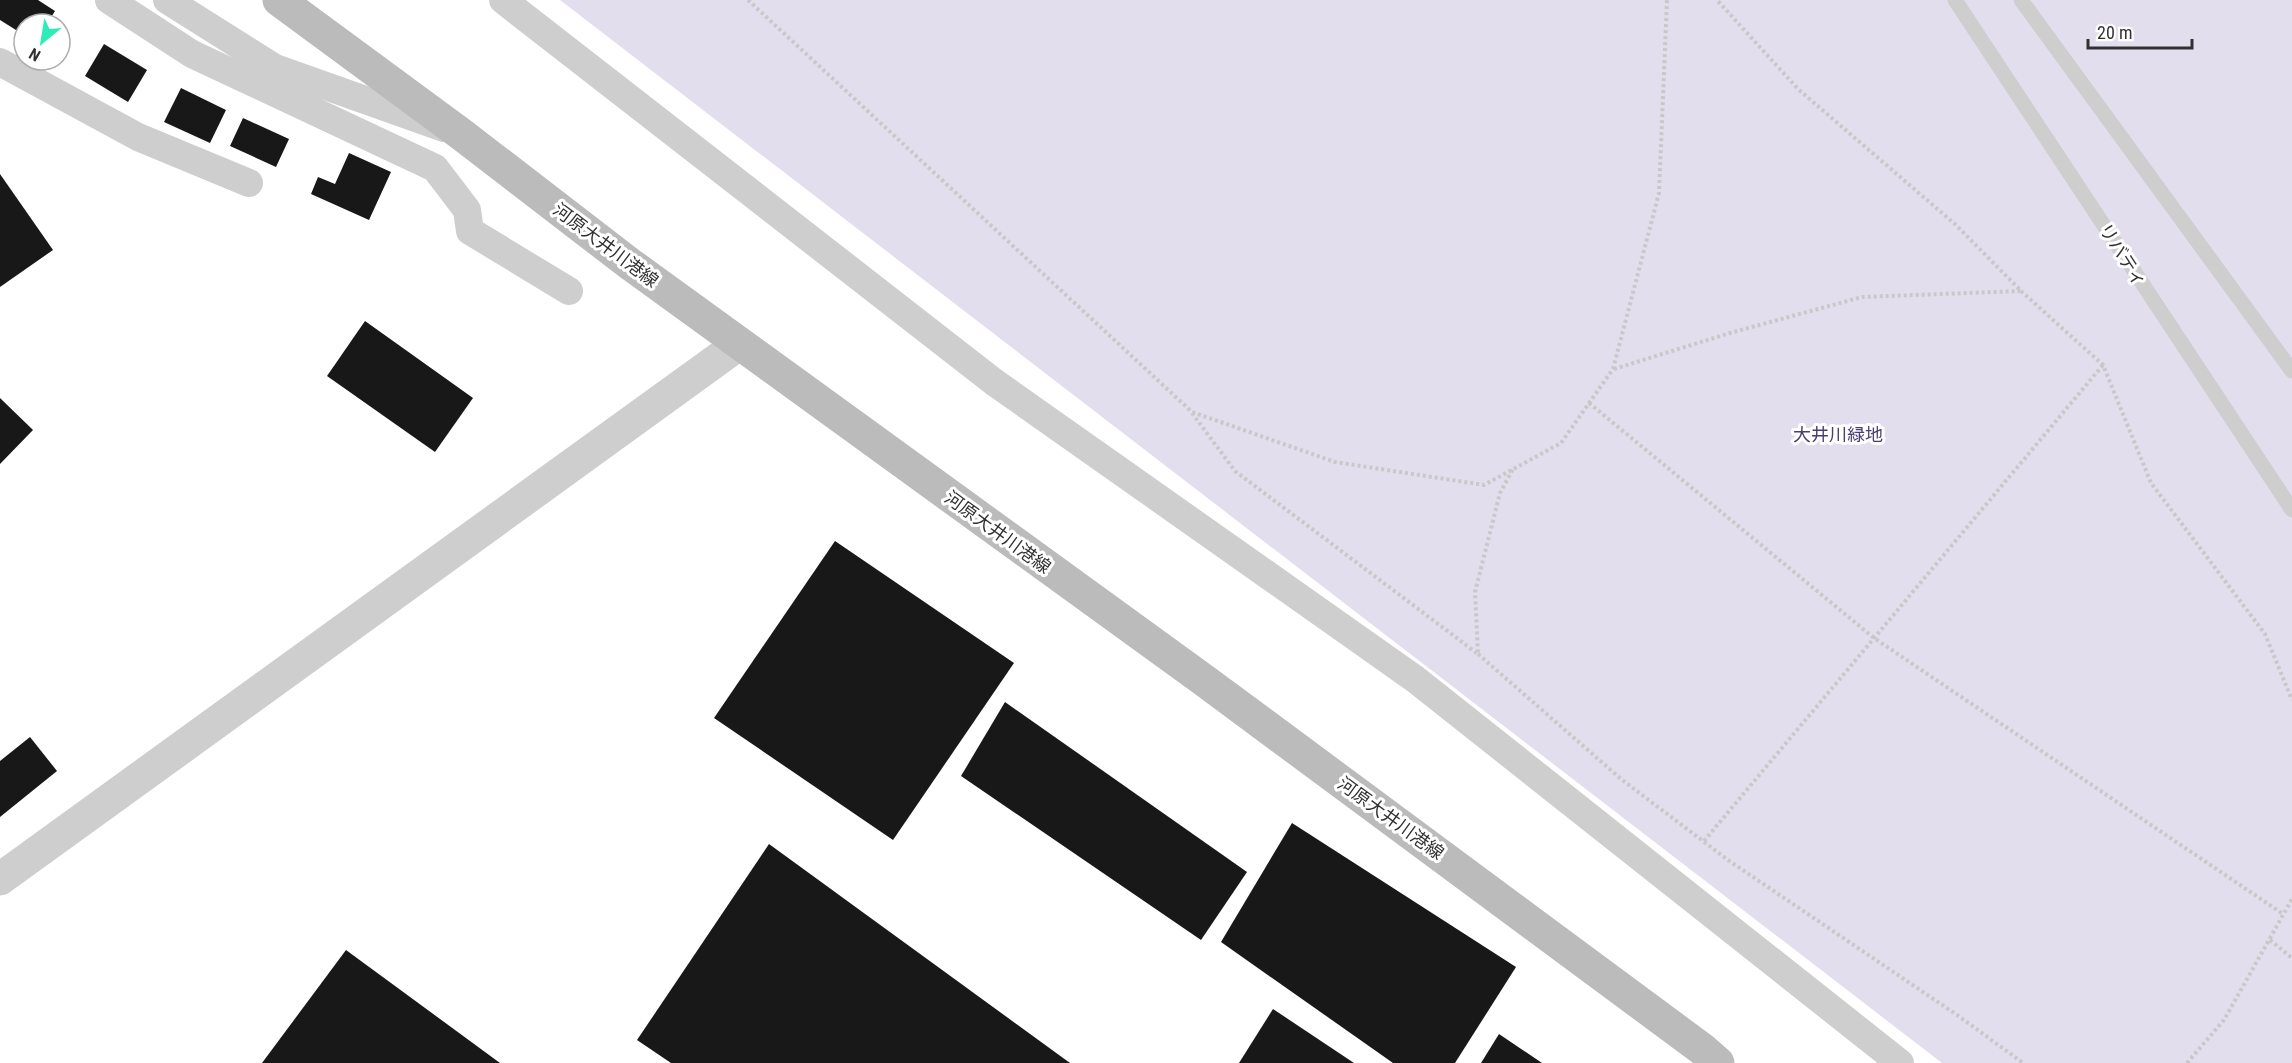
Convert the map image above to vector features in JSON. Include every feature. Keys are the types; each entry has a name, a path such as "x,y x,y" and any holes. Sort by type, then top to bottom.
{"main road":[{"name":"河原大井川港線","path":"279,0 461,134 630,264 1233,702 1702,1048 1718,1063"}],"street":[{"path":"109,0 192,54 435,168 467,210 470,231 569,291"},
{"path":"167,0 275,68 461,134"},
{"path":"503,0 994,382 1415,679 1900,1063"},
{"path":"0,62 138,137 249,183"},
{"path":"0,879 739,344"}],"lane":[{"name":"リバティ","path":"1955,0 2292,510"},
{"path":"2021,0 2292,371"}],"path":[{"path":"748,0 1192,412 1235,471 1478,654 1621,779 1728,860 1960,1017 2023,1063"},
{"path":"1192,412 1335,462 1484,485 1561,443 1613,369 1659,193 1667,0"},
{"path":"1717,0 1798,89 1956,225 2021,291 2103,365 2151,483 2265,634 2292,700"},
{"path":"1613,369 1730,333 1862,297 2021,291"},
{"path":"1704,841 2103,365"},
{"path":"1589,402 1874,638 2283,914"},
{"path":"1478,654 1475,592 1500,493 1513,470"},
{"path":"2187,1063 2224,1020 2292,898"},
{"path":"2269,939 2292,958"}],"green space":[{"name":"大井川緑地","path":"560,0 2292,0 2292,1063 1942,1063"}],"building":[{"path":"0,0 38,0 55,11 12,12 12,28 0,20"},
{"path":"104,44 147,70 128,102 85,76"},
{"path":"181,88 226,110 210,143 164,122"},
{"path":"243,118 289,139 276,167 230,146"},
{"path":"349,153 391,172 369,220 311,194 318,177 335,184"},
{"path":"0,174 53,250 0,287"},
{"path":"365,321 473,398 435,452 327,376"},
{"path":"0,398 33,430 0,464"},
{"path":"835,541 1014,663 893,840 714,718"},
{"path":"1005,702 1247,872 1201,940 961,776"},
{"path":"30,737 57,771 0,817 0,761"},
{"path":"1292,823 1516,967 1455,1063 1393,1063 1221,942"},
{"path":"769,844 1070,1063 671,1063 637,1040"},
{"path":"346,950 500,1063 262,1063"},
{"path":"1273,1009 1354,1063 1239,1063"},
{"path":"1499,1034 1542,1063 1481,1063"}]}
